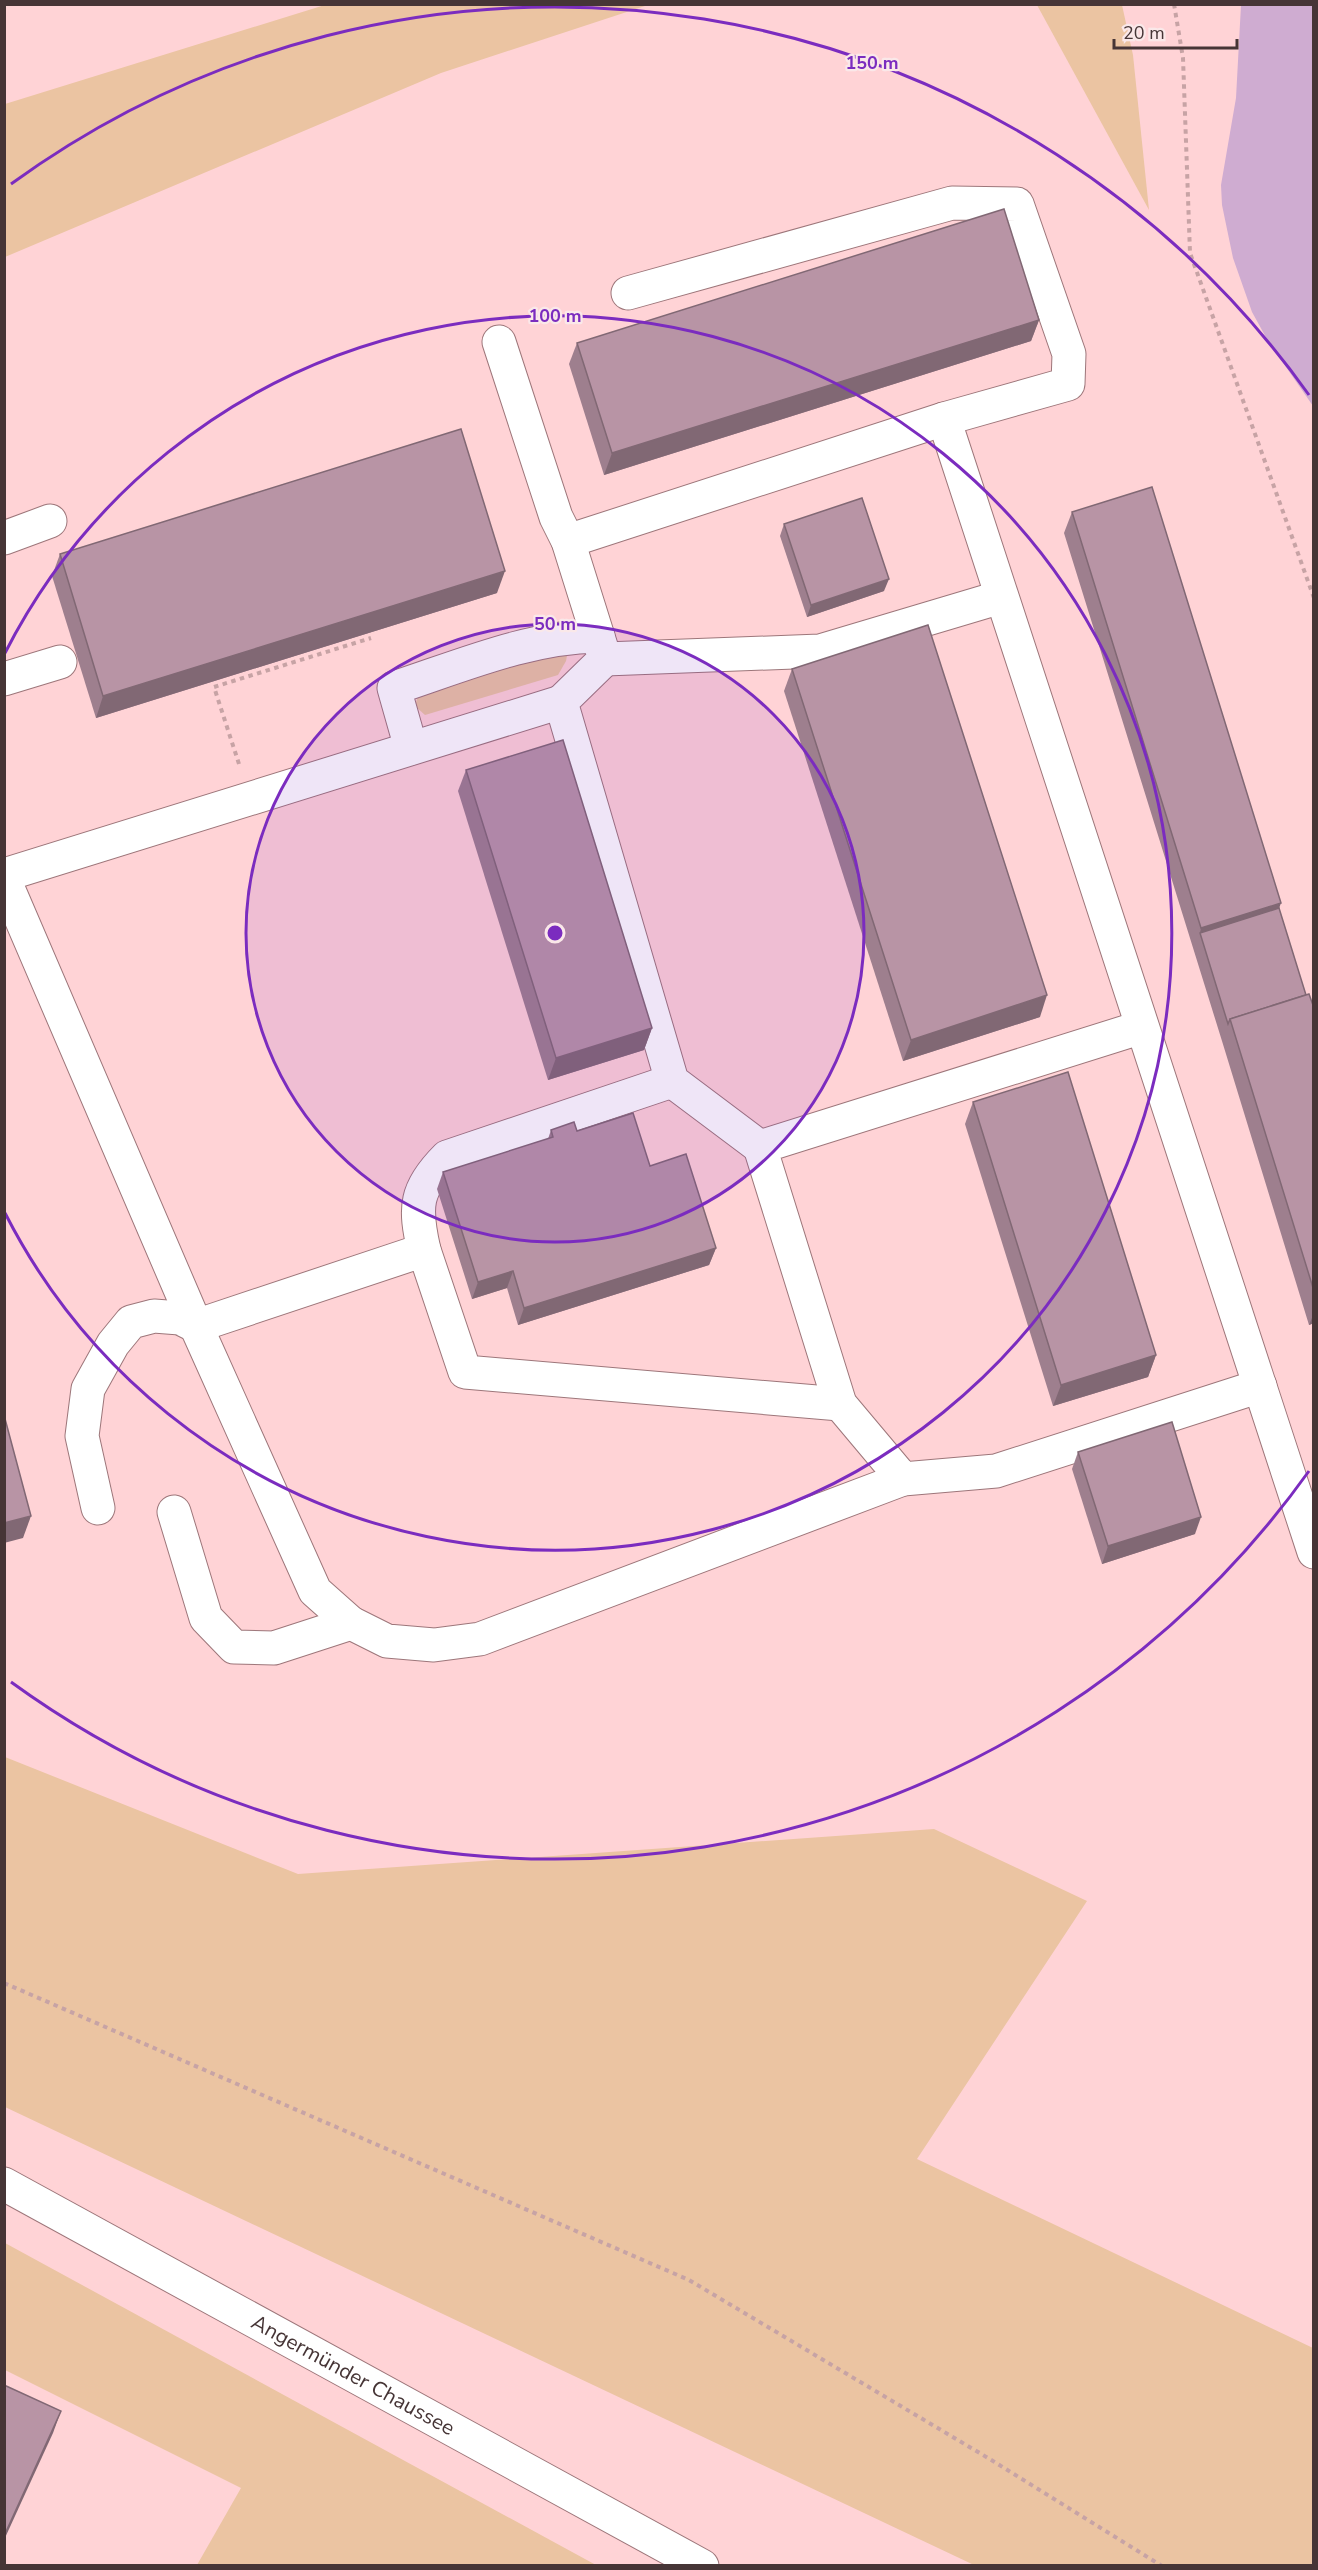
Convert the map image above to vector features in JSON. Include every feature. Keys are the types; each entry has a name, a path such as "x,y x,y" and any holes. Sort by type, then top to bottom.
{"main road":[{"path":"568,541 944,419 1068,384 1069,354 1017,204 952,203 628,293"},
{"path":"499,342 556,518 568,541 602,648"},
{"path":"944,419 1314,1552"},
{"path":"4,538 50,521"},
{"path":"411,748 394,688 524,646 570,637 602,648 820,651 1001,597"},
{"path":"4,875 561,702 602,648"},
{"path":"4,679 60,662"},
{"path":"561,702 672,1081 760,1147 840,1404 903,1479"},
{"path":"4,879 196,1326 315,1591 351,1623 387,1641 434,1645 480,1639 903,1479 996,1471 1260,1386"},
{"path":"760,1147 1143,1027"},
{"path":"672,1081 447,1157 430,1175 419,1197 418,1224 424,1250 465,1372 840,1404"},
{"path":"98,1508 82,1436 88,1389 112,1344 131,1322 154,1316 180,1318 196,1326 424,1250"},
{"path":"174,1512 206,1618 234,1647 274,1648 351,1623"},
{"name":"Angermünder Chaussee","path":"4,2184 702,2565"}],"path":[{"path":"1174,4 1183,58 1190,253 1314,598"},
{"path":"250,799 214,687 370,638"},
{"path":"4,1983 689,2280 988,2458 1162,2565"}],"shaded area":[{"path":"328,4 648,5 441,73 5,257 5,104"},
{"path":"1037,5 1122,5 1133,55 1149,210"},
{"path":"1241,5 1313,5 1313,406 1268,341 1252,312 1233,258 1222,205 1221,185 1236,98"},
{"path":"569,645 566,661 558,675 425,715 415,706 419,692"},
{"path":"5,1757 298,1874 934,1829 1087,1901 917,2159 1313,2348 1313,2565 974,2565 5,2107"},
{"path":"4,2243 596,2565 197,2565 241,2488 5,2370"}],"building":[{"path":"1004,209 1039,320 612,453 577,343"},
{"path":"461,429 505,571 103,696 60,554"},
{"path":"1152,487 1281,903 1201,928 1072,512"},
{"path":"862,498 889,579 811,605 784,524"},
{"path":"928,625 1047,995 911,1040 792,669"},
{"path":"563,740 652,1028 556,1058 466,770"},
{"path":"1279,908 1306,995 1230,1019 1228,1024 1200,933"},
{"path":"1309,994 1314,1008 1314,1291 1230,1019"},
{"path":"1068,1072 1156,1355 1061,1385 973,1102"},
{"path":"633,1113 650,1166 686,1154 716,1248 524,1308 513,1271 478,1282 443,1172 553,1137 551,1130 574,1122 577,1131"},
{"path":"4,1415 31,1516 4,1523"},
{"path":"1172,1422 1201,1517 1108,1546 1078,1452"},
{"path":"4,2385 61,2411 4,2536"}]}
